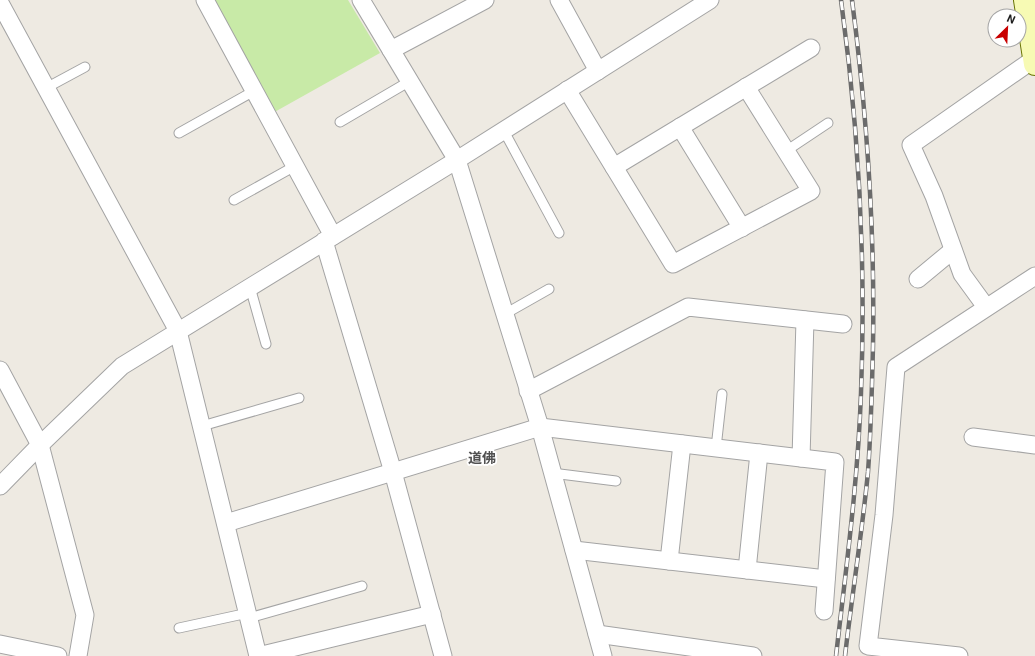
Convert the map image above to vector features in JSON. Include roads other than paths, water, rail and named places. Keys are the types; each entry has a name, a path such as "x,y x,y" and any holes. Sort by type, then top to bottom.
{"main road":[{"path":"1025,0 1035,61"}],"street":[{"path":"205,0 295,166 328,239 443,656"},
{"path":"361,0 457,160 540,427 603,656"},
{"path":"391,50 485,0"},
{"path":"559,0 598,71"},
{"path":"0,486 122,366 504,131 704,2"},
{"path":"0,3 178,331 258,656 432,614"},
{"path":"614,167 811,48"},
{"path":"986,307 962,274 934,196 910,145 1035,61"},
{"path":"567,90 673,264 811,191 746,87"},
{"path":"680,127 742,228"},
{"path":"918,279 953,250"},
{"path":"959,656 868,646 884,515 896,367 1035,276"},
{"path":"528,391 688,307 843,324"},
{"path":"800,458 805,320"},
{"path":"0,370 40,445 85,614 78,656"},
{"path":"226,523 540,427 835,462 824,610"},
{"path":"973,437 1035,445"},
{"path":"669,561 682,444"},
{"path":"747,570 759,453"},
{"path":"574,550 826,579"},
{"path":"597,634 747,655"},
{"path":"0,644 58,656"}],"lane":[{"path":"46,88 85,67"},
{"path":"340,122 410,81"},
{"path":"179,133 254,91"},
{"path":"786,151 828,123"},
{"path":"504,131 559,233"},
{"path":"234,200 295,166"},
{"path":"250,287 266,344"},
{"path":"505,314 550,289"},
{"path":"716,448 722,394"},
{"path":"202,426 298,398"},
{"path":"552,473 616,481"},
{"path":"180,628 249,616 362,586"}],"railway":[{"path":"836,656 857,459 861,393 863,295 857,147 841,0"},
{"path":"845,656 868,472 873,346 873,259 869,173 862,86 852,0"}],"district":[{"name":"道佛","path":"482,458"}]}
